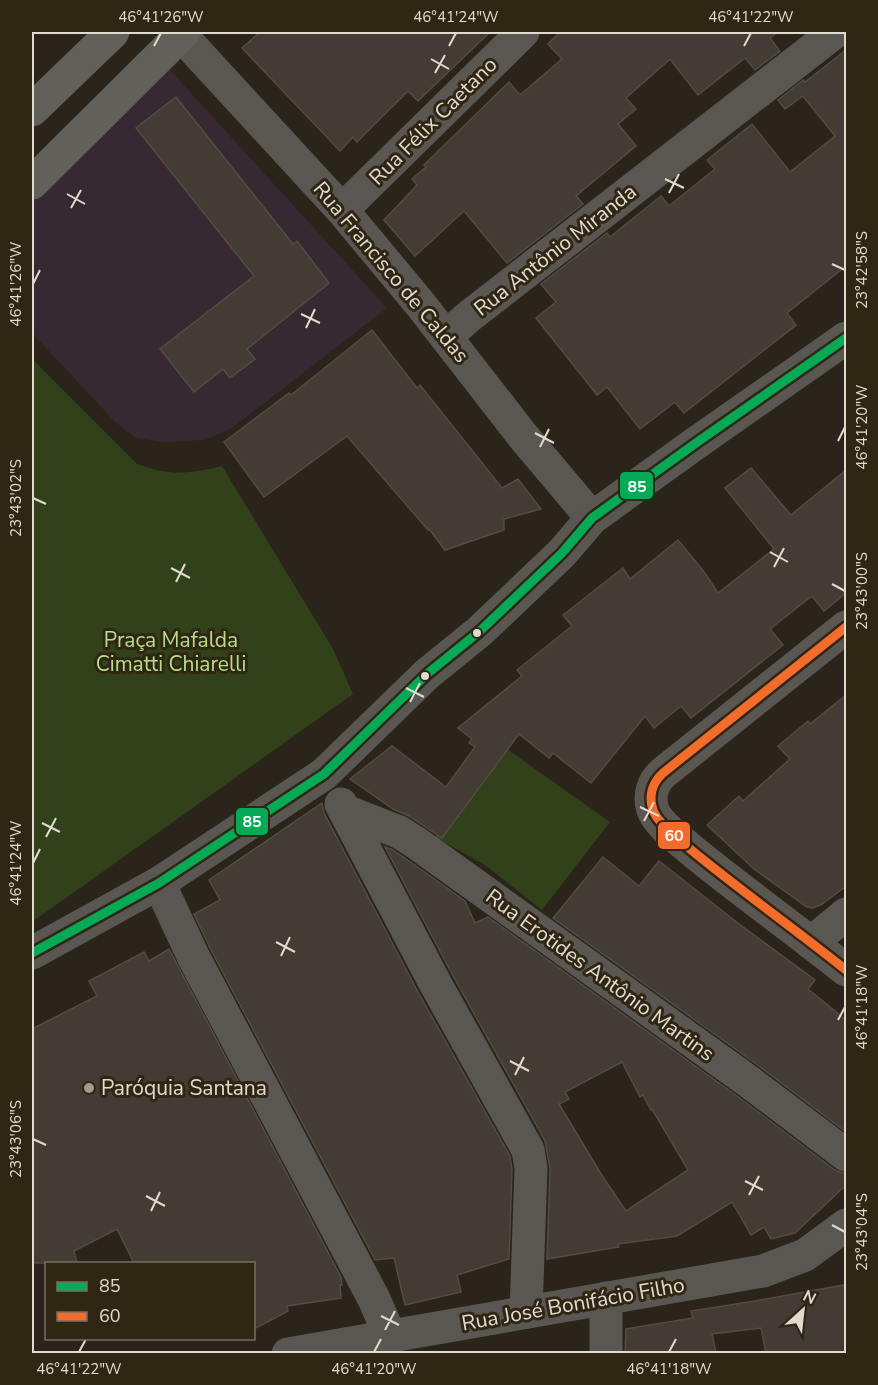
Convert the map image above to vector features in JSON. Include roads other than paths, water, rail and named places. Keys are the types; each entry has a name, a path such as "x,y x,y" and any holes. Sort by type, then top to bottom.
{"main road":[{"path":"32,110 113,32"},
{"path":"32,183 182,33"}],"street":[{"name":"Rua Félix Caetano","path":"342,210 523,32"},
{"name":"Rua Antônio Miranda","path":"446,337 467,318 835,32"},
{"name":"Rua Francisco de Caldas","path":"182,33 342,210 446,337 522,435 592,518"},
{"path":"32,953 159,883 324,774 427,674 480,631 562,553 592,518 846,338"},
{"path":"846,627 663,772 655,781 651,796 653,811 667,829 712,867 846,970"},
{"path":"324,774 435,983 528,1150 531,1168 526,1312"},
{"name":"Rua Erotides Antônio Martins","path":"345,811 399,832 415,842 846,1155"},
{"path":"159,883 194,958 375,1299 390,1336"},
{"path":"811,943 846,914"},
{"name":"Rua José Bonifácio Filho","path":"288,1353 333,1349 390,1336 764,1271 805,1256 846,1225"},
{"path":"606,1298 606,1353"}],"place":[{"name":"Paróquia Santana","path":"89,1088"}],"park label":[{"name":"Praça Mafalda Cimatti Chiarelli","path":"171,652"}]}
